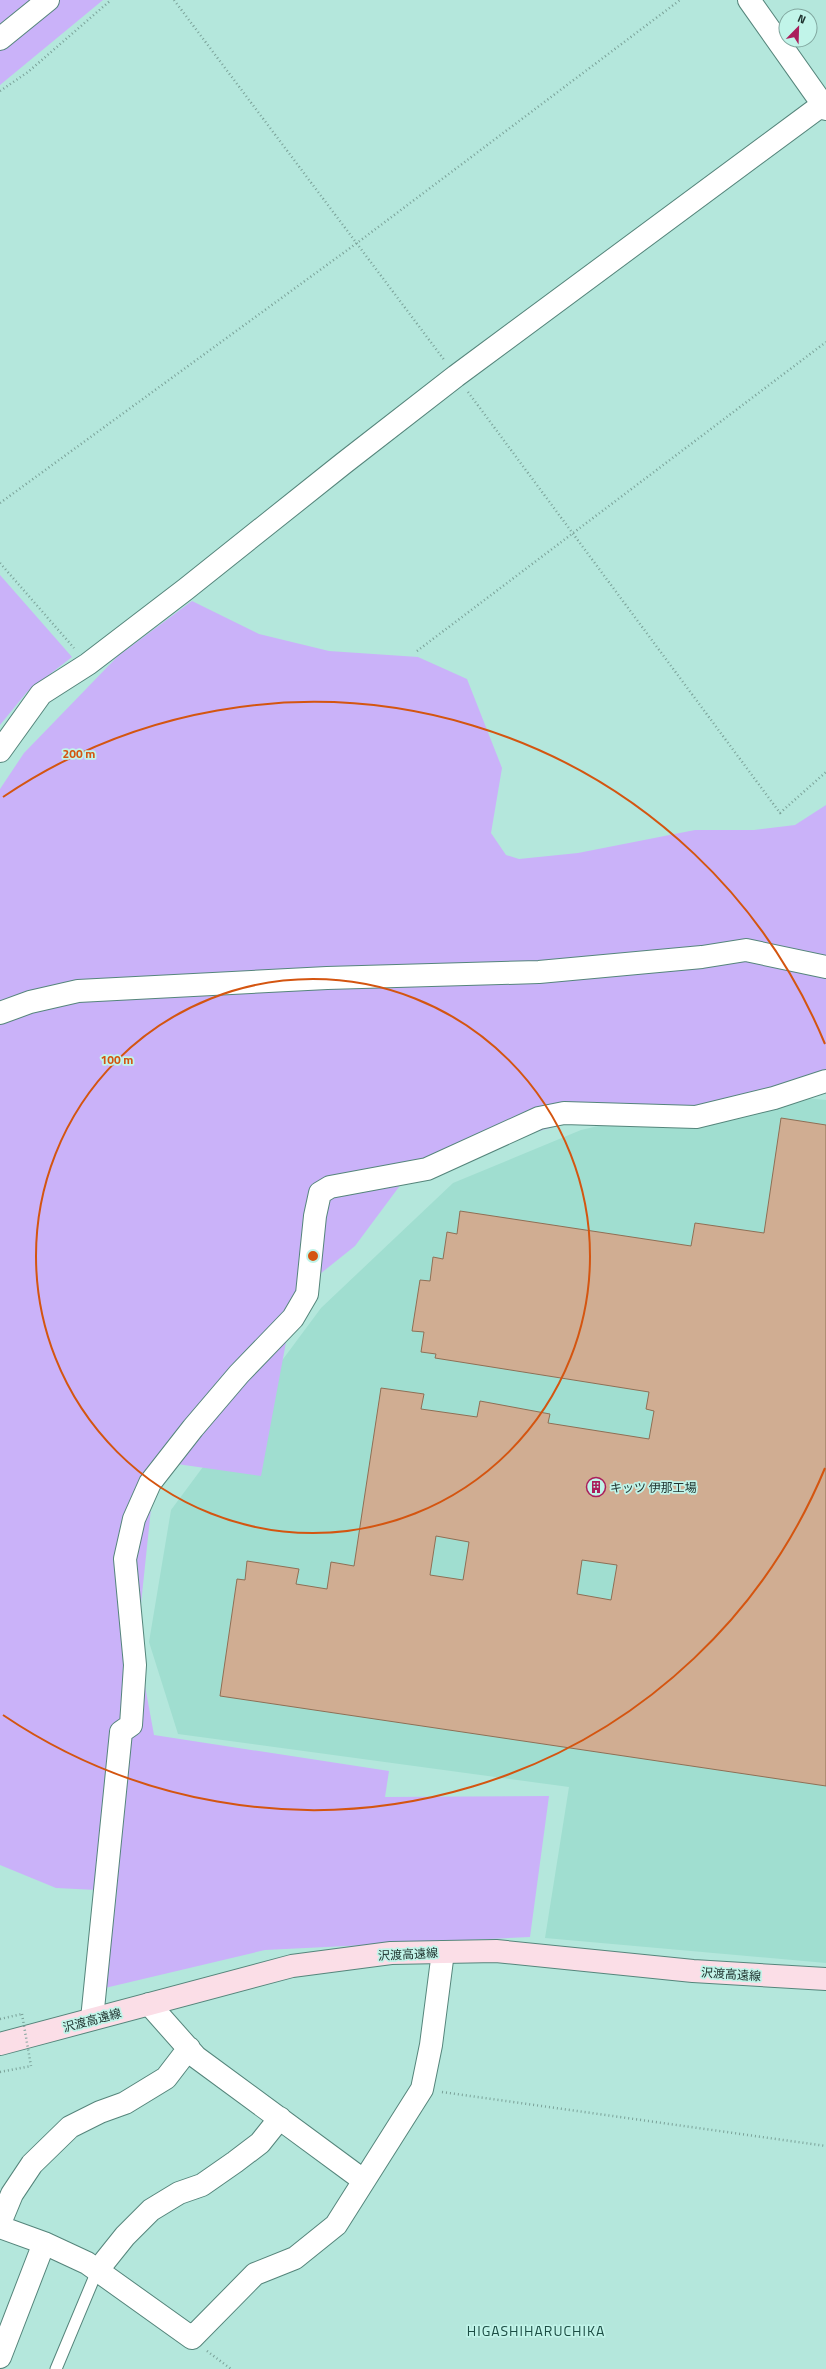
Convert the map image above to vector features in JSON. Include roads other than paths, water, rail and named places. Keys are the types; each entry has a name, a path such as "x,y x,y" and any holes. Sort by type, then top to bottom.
{"main road":[{"name":"沢渡高遠線","path":"0,2044 292,1966 391,1953 496,1951 693,1971 826,1979"}],"street":[{"path":"0,39 48,0"},
{"path":"0,751 41,694 88,664 186,589 456,376 825,105 749,0"},
{"path":"0,1013 30,1002 78,991 319,979 539,972 702,957 746,950 826,967"},
{"path":"92,2020 121,1732 130,1725 135,1665 125,1559 134,1519 150,1483 193,1428 239,1374 293,1318 307,1294 315,1216 320,1193 330,1188 427,1169 539,1118 564,1113 696,1117 774,1098 826,1081"},
{"path":"0,2227 44,2243 87,2263 192,2338 255,2274 295,2258 336,2225 363,2180 422,2089 431,2045 443,1952"},
{"path":"150,2004 196,2057 363,2180"},
{"path":"0,2223 12,2194 32,2164 70,2126 100,2112 125,2103 166,2078 189,2048"},
{"path":"97,2271 125,2236 151,2210 179,2193 202,2185 235,2162 260,2143 280,2118"},
{"path":"0,2357 44,2243"}],"lane":[{"path":"56,2369 97,2271"}],"place":[{"name":"キッツ 伊那工場","path":"596,1487"}],"district":[{"name":"HIGASHIHARUCHIKA","path":"536,2330"}]}
